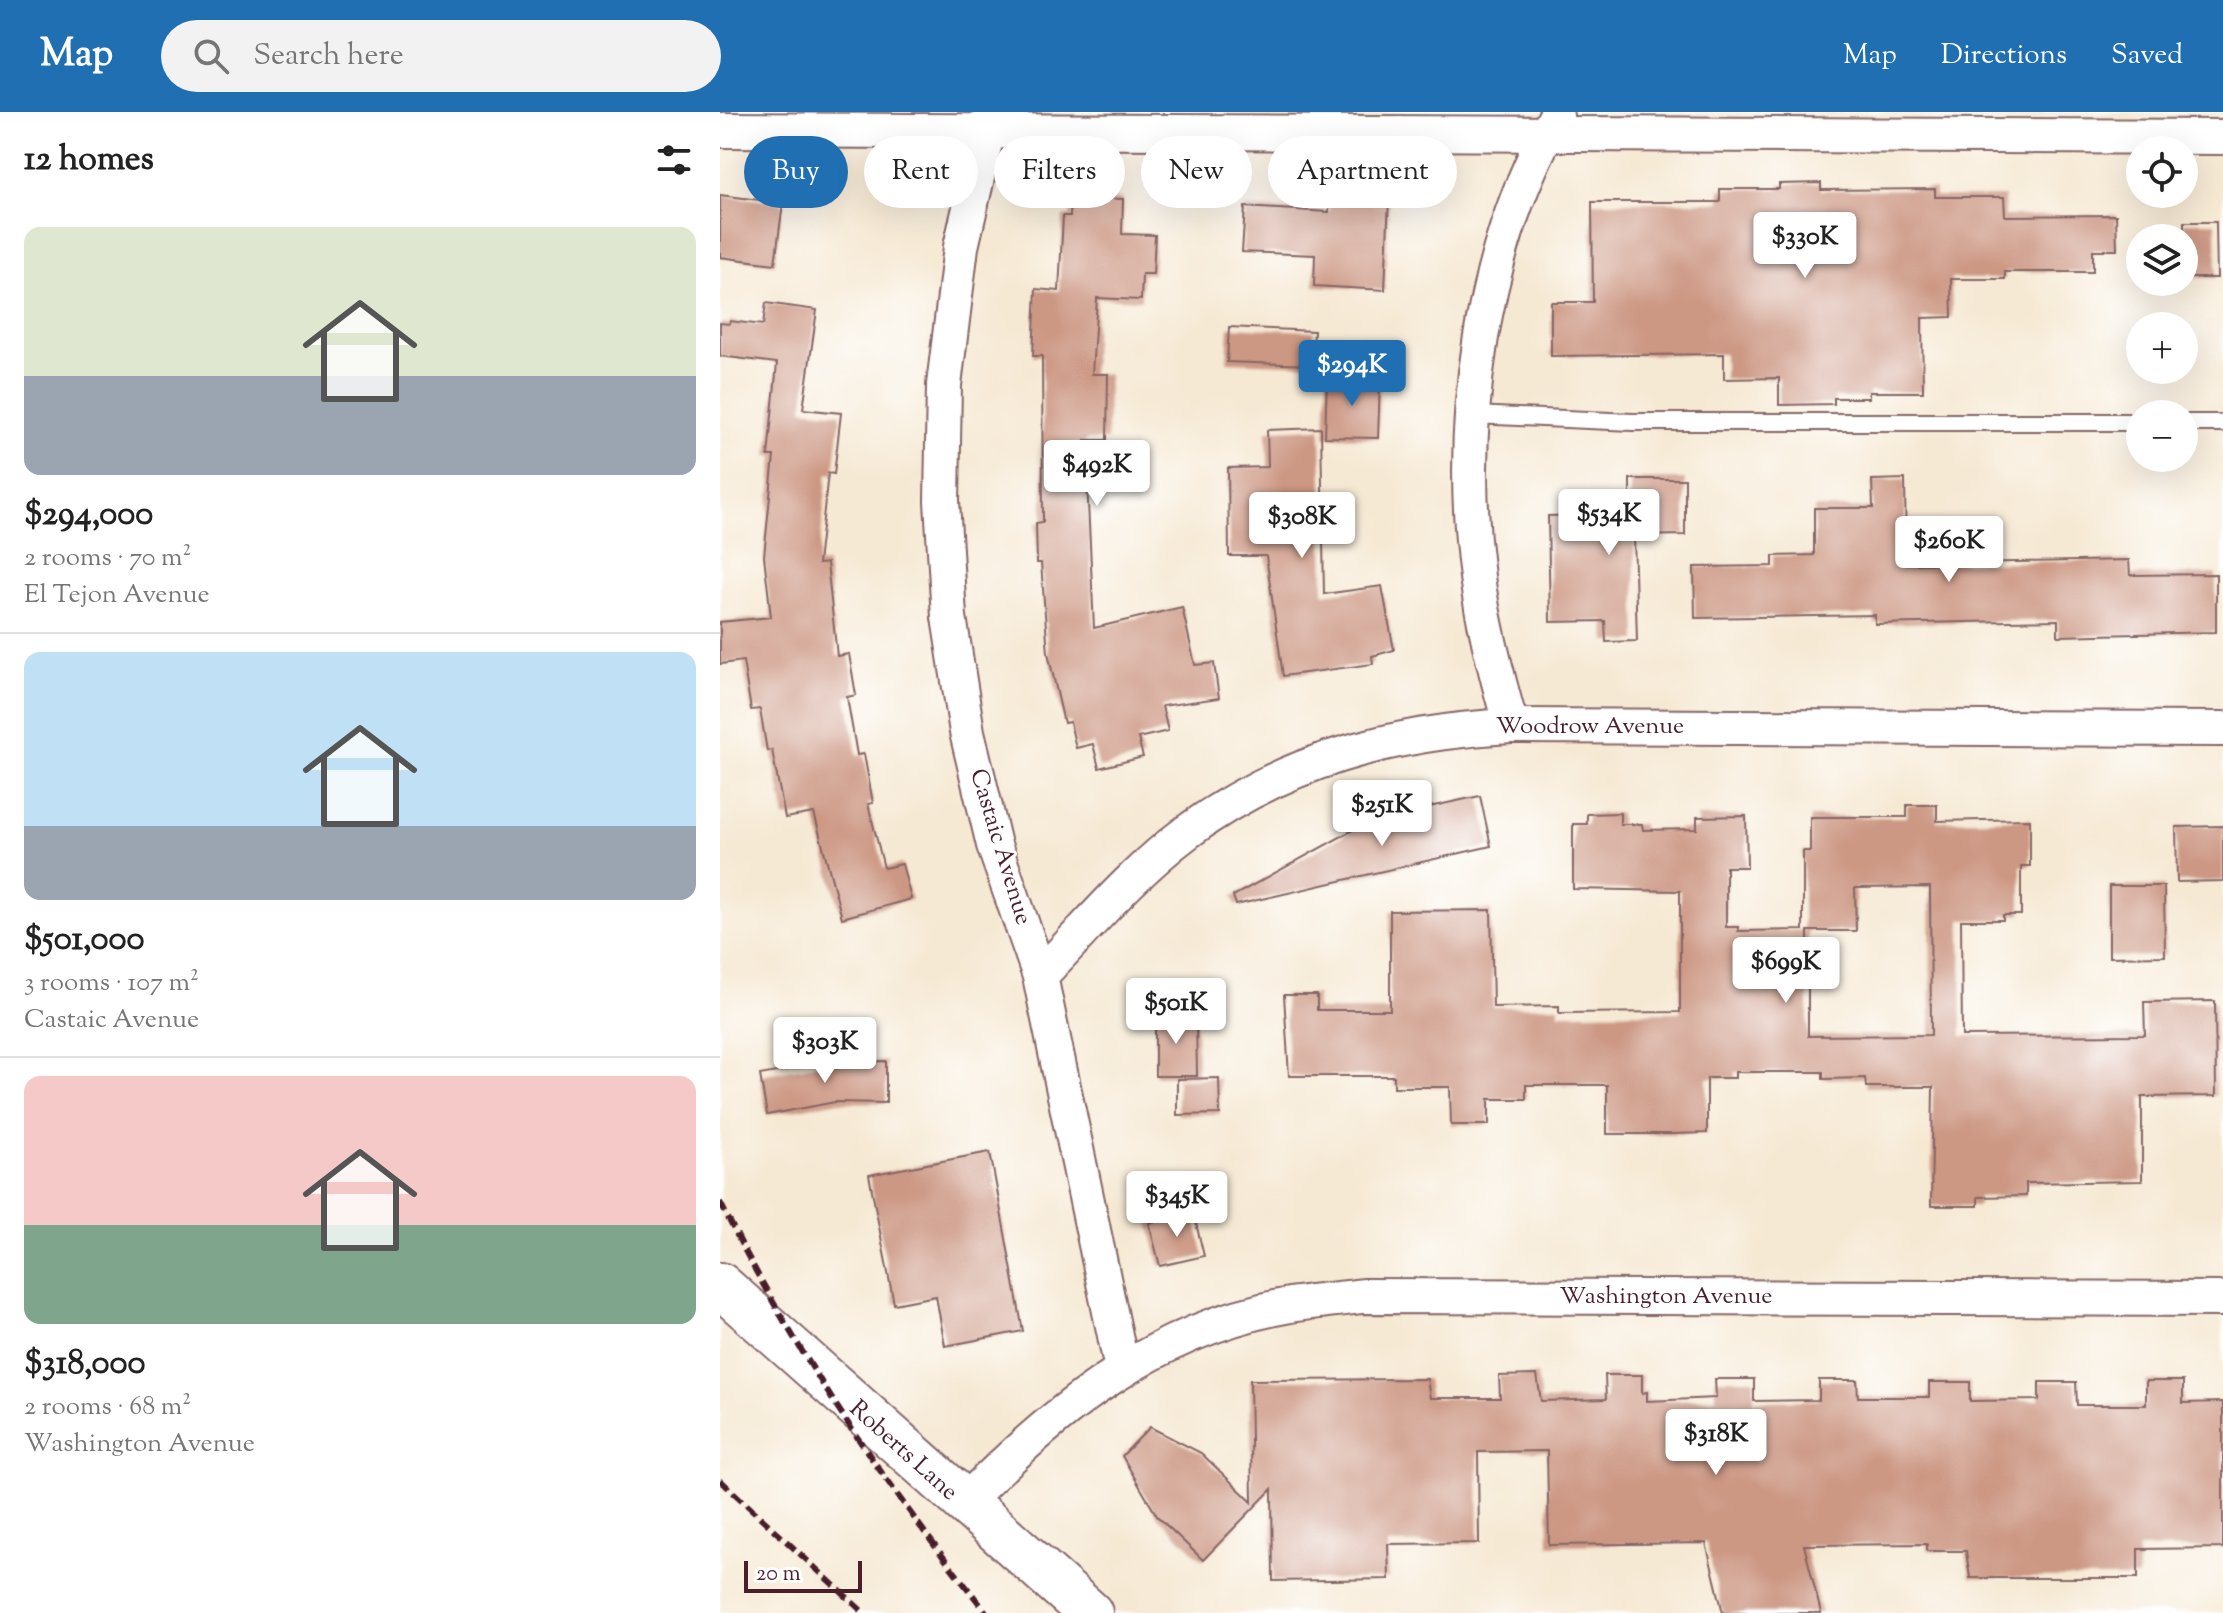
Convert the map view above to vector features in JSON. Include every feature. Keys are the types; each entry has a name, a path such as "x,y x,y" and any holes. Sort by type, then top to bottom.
{"street":[{"path":"720,130 990,122 1552,123 2223,137"},
{"name":"Castaic Avenue","path":"990,122 959,262 944,385 942,501 949,617 967,732 994,845 1040,976 1122,1369"},
{"path":"1511,726 1489,645 1477,576 1470,478 1473,415 1490,298 1513,217 1552,123"},
{"name":"Woodrow Avenue","path":"1040,976 1130,881 1186,832 1241,796 1309,764 1380,741 1445,729 1511,726 2223,729"},
{"name":"Roberts Lane","path":"720,1285 963,1504 1090,1613"},
{"name":"Washington Avenue","path":"1122,1369 1225,1322 1288,1305 1363,1296 2223,1299"},
{"path":"963,1504 1060,1411 1122,1369"}],"lane":[{"path":"1473,415 1647,422 2126,422"},
{"path":"2198,423 2223,423"}],"building":[{"path":"1821,183 1821,190 1935,189 1935,197 2004,197 2005,216 2116,215 2117,250 2093,250 2093,272 2005,272 2005,279 1951,279 1952,317 1922,318 1923,392 1869,392 1869,398 1834,398 1834,404 1779,405 1779,378 1724,379 1724,354 1551,356 1551,302 1593,302 1592,202 1720,202 1720,189 1779,189 1779,184"},
{"path":"720,195 744,198 744,208 782,208 775,264 720,257"},
{"path":"1070,208 1123,208 1122,234 1155,235 1153,274 1142,274 1141,300 1097,298 1092,374 1108,374 1107,440 1085,440 1094,628 1182,607 1195,665 1214,663 1219,698 1162,706 1168,731 1138,738 1143,757 1099,768 1093,744 1076,748 1070,722 1064,723 1048,653 1041,563 1037,563 1036,523 1043,522 1042,356 1033,356 1036,289 1059,291 1063,216 1070,216"},
{"path":"1245,208 1329,212 1329,208 1389,208 1385,290 1314,286 1315,255 1242,252"},
{"path":"2216,222 2217,278 2198,278 2198,224 2184,224"},
{"path":"766,303 817,310 803,409 841,413 834,474 828,473 818,564 827,563 837,656 849,654 856,695 847,697 857,755 864,754 873,803 868,804 884,868 902,864 911,899 842,918 814,813 785,818 772,750 767,751 760,709 751,710 743,661 720,664 720,622 771,617 764,556 774,456 768,456 777,363 720,356 720,323 729,324 730,321 763,325"},
{"path":"1229,327 1314,331 1312,365 1227,362"},
{"path":"1327,378 1380,380 1378,438 1325,437"},
{"path":"1321,428 1324,594 1382,586 1394,650 1372,656 1373,664 1283,676 1266,556 1229,556 1228,468 1268,467 1267,430"},
{"path":"1630,479 1685,479 1685,535 1634,536 1637,641 1606,642 1605,621 1550,622 1548,516 1630,514"},
{"path":"1905,479 1906,564 2129,560 2130,575 2216,574 2216,632 2058,636 2058,620 1875,624 1875,615 1695,618 1694,567 1773,566 1773,556 1814,555 1814,508 1873,508 1872,480"},
{"path":"1480,796 1491,846 1236,905 1233,896 1353,830 1351,824"},
{"path":"1907,805 1937,805 1937,821 2030,819 2030,866 2021,866 2021,915 2003,915 2003,920 1961,920 1962,1036 2145,1035 2144,1002 2215,1001 2216,1096 2142,1097 2142,1181 2026,1183 2026,1196 1978,1197 1978,1206 1931,1206 1933,1087 1866,1087 1865,1078 1823,1079 1823,1072 1735,1072 1735,1078 1707,1078 1707,1133 1670,1134 1607,1134 1607,1085 1526,1085 1526,1099 1489,1099 1489,1125 1451,1125 1450,1087 1394,1087 1394,1076 1289,1076 1284,995 1317,995 1317,1010 1390,1010 1390,911 1491,910 1493,1007 1559,1006 1559,1013 1680,1012 1680,891 1573,889 1573,824 1587,824 1587,814 1620,813 1620,824 1642,824 1643,830 1697,829 1697,817 1746,816 1747,867 1726,867 1726,927 1738,927 1738,931 1803,930 1803,851 1810,851 1810,817 1907,817","holes":["1930,887 1931,1035 1808,1036 1808,931 1856,931 1855,888"]},
{"path":"2223,826 2223,881 2177,882 2176,827"},
{"path":"2109,886 2164,886 2165,956 2109,957"},
{"path":"1196,1016 1197,1076 1155,1076 1155,1017"},
{"path":"886,1061 886,1103 835,1102 767,1115 760,1075 830,1062"},
{"path":"1219,1078 1220,1114 1177,1115 1177,1079"},
{"path":"990,1152 1023,1331 945,1346 936,1296 894,1304 869,1175"},
{"path":"1193,1211 1204,1256 1160,1266 1149,1223"},
{"path":"1537,1375 1541,1401 1606,1399 1605,1375 1642,1375 1642,1393 1647,1392 1647,1401 1716,1398 1715,1379 1754,1379 1754,1401 1819,1400 1819,1380 1857,1380 1858,1397 1929,1397 1929,1382 1970,1382 1970,1401 2039,1400 2039,1382 2076,1382 2077,1405 2146,1405 2146,1381 2183,1381 2183,1403 2223,1402 2223,1548 2138,1549 2138,1578 1970,1578 1966,1551 1927,1551 1927,1544 1804,1545 1821,1613 1723,1613 1706,1543 1549,1545 1547,1451 1478,1452 1479,1543 1388,1544 1389,1579 1273,1581 1272,1489 1203,1560 1157,1516 1122,1456 1150,1427 1201,1453 1252,1502 1250,1380 1427,1379 1430,1398 1500,1398 1499,1376"}],"railway":[{"path":"720,1202 778,1311 842,1415 912,1515 987,1613"},
{"path":"720,1480 864,1613"}]}
